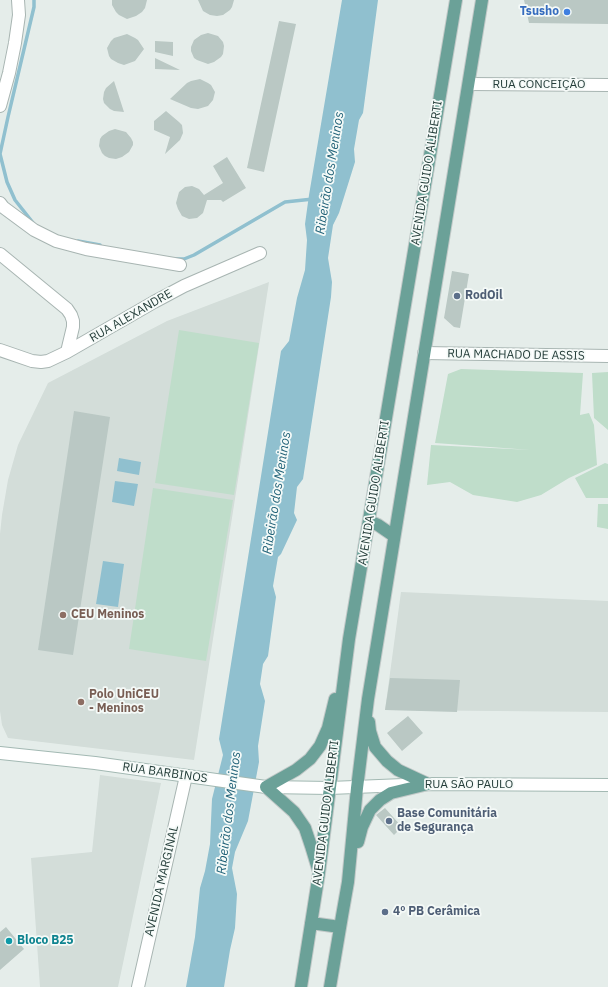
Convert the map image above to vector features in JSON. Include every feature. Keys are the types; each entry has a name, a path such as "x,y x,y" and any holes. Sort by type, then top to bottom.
{"main road":[{"name":"AVENIDA GUIDO ALIBERTI","path":"301,987 319,873 349,640 456,0"},
{"path":"330,987 348,882 357,788 368,699 482,0"},
{"path":"369,521 378,525 394,536"},
{"path":"319,873 305,828 294,812 263,786 296,770 310,759 320,746 328,728 349,640"},
{"path":"368,699 370,731 375,747 387,761 398,770 428,784"},
{"path":"348,882 362,827 370,810 380,800 391,793 428,784"},
{"path":"311,923 340,928"}],"street":[{"path":"0,106 15,43 19,15 18,0"},
{"name":"RUA CONCEIÇÃO","path":"469,84 608,85"},
{"path":"0,203 3,207 34,230 56,241 86,249 180,265"},
{"name":"RUA ALEXANDRE","path":"0,350 32,361 48,361 67,352 184,286 260,253"},
{"path":"0,254 67,309 73,321 67,352"},
{"name":"RUA MACHADO DE ASSIS","path":"424,353 608,356"},
{"name":"RUA BARBINOS","path":"0,753 95,763 263,786 330,788"},
{"name":"AVENIDA MARGINAL","path":"138,987 186,776"},
{"name":"RUA SÃO PAULO","path":"330,788 428,784 608,785"}],"shaded area":[{"path":"269,282 194,760 8,738 2,725 0,711 0,534 2,515 8,480 18,445 48,383 167,321"},
{"path":"401,592 608,601 608,712 385,710"},
{"path":"100,775 161,783 118,987 40,987 31,858 92,852"}],"green space":[{"path":"179,330 259,343 234,495 155,483"},
{"path":"461,369 583,373 580,415 589,413 594,425 597,465 569,478 541,495 517,502 473,495 450,482 427,485 431,445 531,450 435,443 448,374"},
{"path":"608,372 608,430 594,418 592,373"},
{"path":"605,463 608,464 608,498 586,498 575,478"},
{"path":"153,488 233,500 206,661 129,649"},
{"path":"598,504 608,504 608,529 597,527"}],"water":[{"name":"Ribeirão dos Meninos","path":"342,0 378,0 363,113 359,120 354,149 355,162 339,213 333,225 328,258 332,282 331,297 303,479 297,487 294,513 297,520 281,554 278,557 273,586 276,597 268,656 263,664 260,684 265,701 258,746 259,762 248,821 235,852 232,868 237,894 235,928 224,987 186,987 195,937 200,888 210,844 212,799 223,755 219,739 281,351 289,341 297,298 305,270 307,240 305,224"},
{"path":"119,458 141,462 139,475 117,471"},
{"path":"115,481 138,484 134,506 112,502"},
{"path":"103,561 124,564 118,607 96,604"}],"building":[{"path":"112,0 147,0 145,8 142,12 127,19 116,12 112,5"},
{"path":"198,0 234,0 230,10 223,15 217,16 210,15 203,11"},
{"name":"Tsusho","path":"524,0 608,0 608,24 529,23"},
{"path":"279,21 296,24 264,172 247,168"},
{"path":"208,33 218,36 223,42 224,46 221,57 208,64 194,58 191,47 194,40 201,35"},
{"path":"127,34 138,40 144,49 135,61 124,65 111,59 107,48 114,38"},
{"path":"155,41 173,42 173,56 155,52"},
{"path":"155,58 180,70 155,69"},
{"path":"200,79 211,85 215,92 213,100 208,106 198,109 191,108 170,99 187,83"},
{"path":"114,81 124,112 114,111 104,103 104,92 106,88"},
{"path":"166,111 182,125 183,133 180,140 165,154 170,137 154,130 154,121"},
{"path":"115,129 126,132 133,142 129,152 116,159 105,156 99,146 102,136"},
{"path":"227,157 246,188 223,202 221,200 207,200 203,213 197,218 189,219 182,216 176,203 179,192 185,187 192,186 199,189 204,195 223,183 213,166"},
{"name":"RodOil","path":"452,271 469,274 460,328 454,327 444,318"},
{"path":"74,411 110,417 73,655 38,650"},
{"path":"390,678 460,680 457,712 385,710"},
{"path":"408,716 423,733 402,751 387,733"},
{"name":"Base Comunitária de Segurança","path":"385,808 402,827 394,835 376,815"},
{"name":"Bloco B25","path":"6,927 24,949 0,970 0,932"}],"waterway":[{"path":"34,0 34,7 0,154 7,182 15,200 34,224"},
{"name":"Ribeirão dos Meninos","path":"176,259 184,259 194,255 285,202 313,199"},
{"path":"78,241 100,245"}],"place":[{"name":"Tsusho","path":"567,12"},
{"name":"RodOil","path":"457,296"},
{"name":"CEU Meninos","path":"63,615"},
{"name":"Polo UniCEU - Meninos","path":"81,702"},
{"name":"Base Comunitária de Segurança","path":"389,821"},
{"name":"4º PB Cerâmica","path":"385,912"},
{"name":"Bloco B25","path":"9,941"}]}
